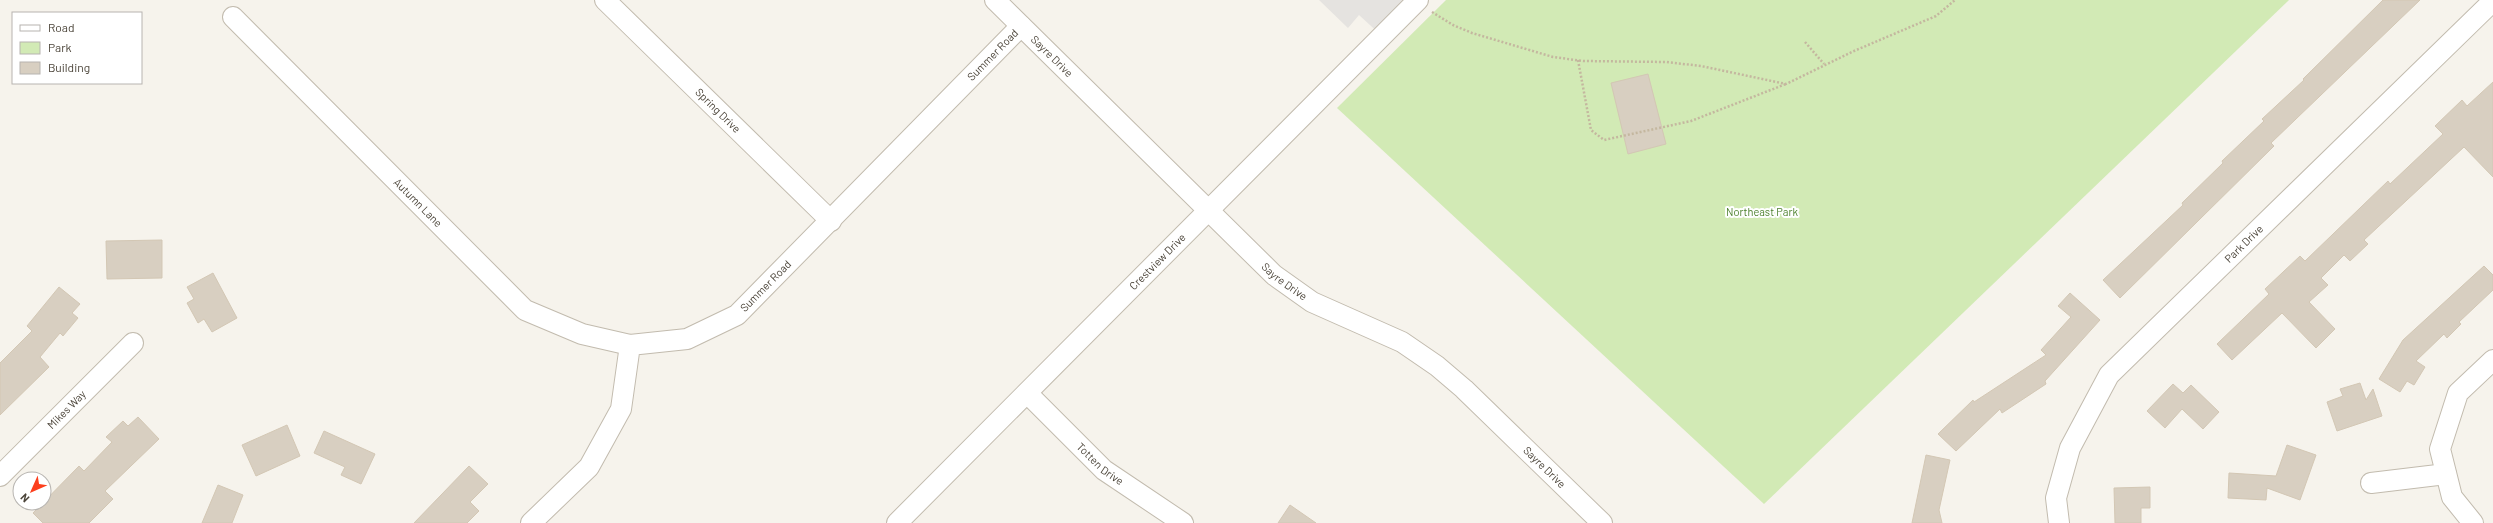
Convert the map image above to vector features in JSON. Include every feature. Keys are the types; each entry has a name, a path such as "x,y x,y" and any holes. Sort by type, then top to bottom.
{"street":[{"name":"Spring Drive","path":"605,0 831,221"},
{"name":"Sayre Drive","path":"995,0 1274,274 1296,292 1312,302 1402,342 1437,366 1464,389 1602,523"},
{"name":"Park Drive","path":"2059,523 2056,498 2070,448 2109,375 2493,1"},
{"name":"Crestview Drive","path":"897,523 1208,210 1423,4"},
{"name":"Autumn Lane","path":"232,17 525,310 582,334 630,345"},
{"name":"Summer Road","path":"630,345 687,339 737,315 1021,26"},
{"name":"Mikes Way","path":"0,476 133,343"},
{"path":"531,523 589,467 621,409 630,345"},
{"path":"2473,523 2452,497 2440,449 2458,393 2493,360"},
{"name":"Totten Drive","path":"1027,392 1104,470 1183,523"},
{"path":"2371,483 2446,474"}],"path":[{"path":"1578,60 1591,130 1604,140 1691,121 1786,84 1824,64 1936,16 1955,0"},
{"path":"1423,4 1439,18 1472,33 1533,52 1578,60 1666,62 1701,66 1786,84"},
{"path":"1805,42 1824,64"}],"green space":[{"name":"Northeast Park","path":"1446,0 2289,0 1764,504 1337,108"}],"shaded area":[{"path":"1319,0 1418,0 1382,36 1359,15 1348,28"}],"building":[{"path":"2383,0 2420,0 2271,143 2274,146 2120,298 2103,280 2183,205 2182,203 2223,163 2222,161 2264,121 2262,119 2304,80 2303,79"},
{"path":"1648,74 1666,144 1628,154 1611,83"},
{"path":"2493,82 2493,177 2464,147 2364,240 2368,244 2350,261 2344,255 2321,278 2328,285 2309,302 2335,329 2316,348 2282,313 2232,360 2217,344 2269,294 2265,289 2300,256 2305,261 2388,181 2390,184 2443,134 2435,126 2462,100 2467,106"},
{"path":"162,240 162,278 107,279 106,241"},
{"path":"2484,266 2493,275 2493,290 2459,322 2461,324 2447,338 2444,334 2416,361 2425,367 2414,385 2407,381 2400,392 2379,379 2403,340"},
{"path":"213,273 237,318 212,332 204,319 198,323 187,303 194,299 187,287"},
{"path":"59,287 80,304 72,313 78,318 63,336 60,333 40,357 49,367 0,415 0,363 32,331 27,326"},
{"path":"2070,293 2100,320 2045,381 2046,384 2002,413 2000,409 1956,451 1938,434 1973,400 1974,402 2046,355 2041,350 2071,317 2058,306"},
{"path":"2360,383 2366,400 2373,389 2382,416 2337,431 2327,402 2343,396 2340,389"},
{"path":"2173,384 2183,393 2191,385 2219,412 2203,429 2182,409 2165,428 2147,411"},
{"path":"138,417 159,439 105,491 113,499 89,523 43,523 33,513 35,511 52,511 52,494 79,466 84,471 112,442 106,437 123,421 128,426"},
{"path":"287,425 300,456 256,476 242,445"},
{"path":"324,431 375,454 361,484 341,475 345,467 314,453"},
{"path":"2287,445 2316,455 2300,500 2267,488 2266,500 2228,498 2229,473 2276,476"},
{"path":"1926,455 1950,460 1939,510 1942,523 1912,523"},
{"path":"469,466 488,484 470,502 479,511 467,523 414,523"},
{"path":"218,485 243,495 232,523 202,523"},
{"path":"2150,487 2150,508 2141,508 2141,523 2115,523 2114,488"},
{"path":"1290,505 1316,523 1278,523"}]}
